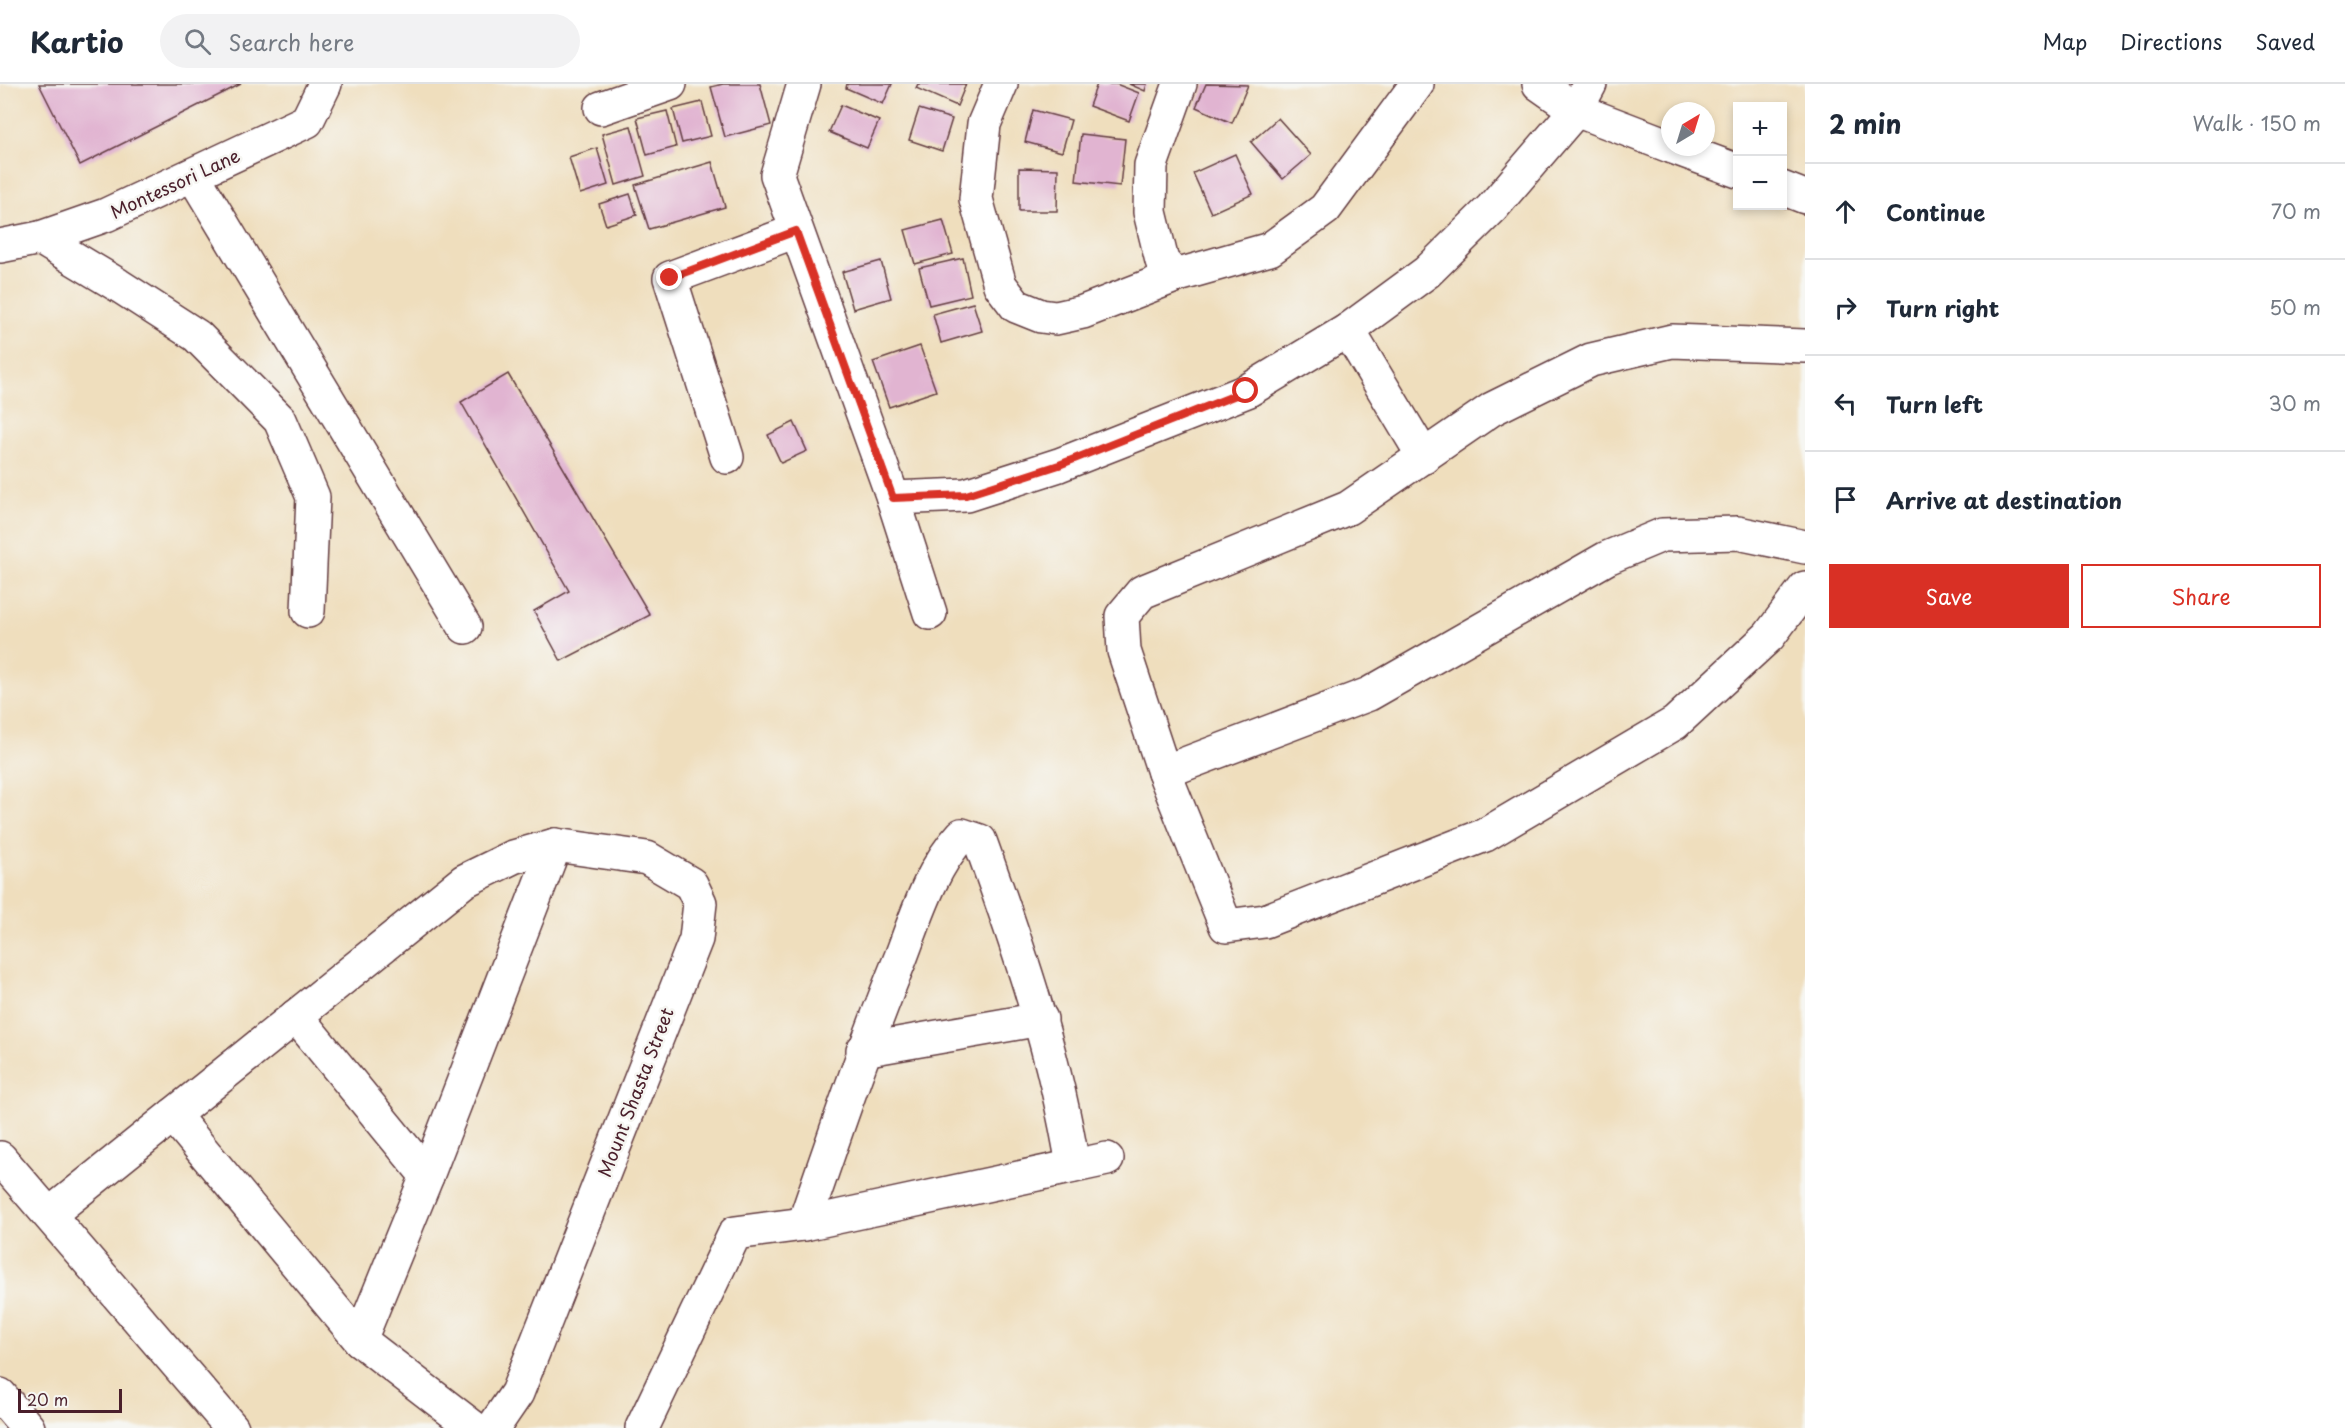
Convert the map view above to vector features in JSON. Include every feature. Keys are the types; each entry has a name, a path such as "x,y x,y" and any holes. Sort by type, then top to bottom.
{"street":[{"name":"Montessori Lane","path":"0,246 40,238 106,215 307,121 325,84"},
{"path":"601,108 669,84"},
{"path":"804,84 777,175 893,498 930,613"},
{"path":"1001,84 984,124 976,199 1000,285 1016,306 1041,316 1056,318 1083,312 1175,276 1270,249 1325,209 1417,84"},
{"path":"1175,276 1162,261 1150,212 1151,165 1179,84"},
{"path":"1539,84 1583,97 1661,140"},
{"path":"893,498 966,495 1059,465 1246,391 1348,330 1427,272 1492,208 1583,97"},
{"path":"1698,156 1733,169"},
{"path":"193,175 465,627"},
{"path":"1787,190 1805,197"},
{"path":"727,457 670,278 796,231"},
{"path":"40,238 197,336 280,420 313,497 308,611"},
{"path":"1348,330 1424,457"},
{"path":"1805,346 1672,341 1592,360 1492,409 1348,508 1143,592 1122,616 1124,651 1164,772 1226,926 1265,921 1485,835 1675,723 1769,636 1805,588"},
{"path":"1164,772 1369,694 1607,558 1662,535 1738,533 1805,548"},
{"path":"804,1224 863,1050 927,890 947,851 962,835 980,841 1014,934 1041,1019 1064,1114 1072,1166"},
{"path":"50,1214 464,881 513,857 555,845"},
{"path":"360,1340 427,1176 555,845"},
{"name":"Mount Shasta Street","path":"493,1428 517,1394 696,939 699,915 700,903 691,884 647,858 555,845"},
{"path":"296,1016 427,1176"},
{"path":"863,1050 1041,1019"},
{"path":"173,1115 360,1340 474,1428"},
{"path":"0,1158 232,1428"},
{"path":"642,1428 735,1233 804,1224 1107,1159"},
{"path":"0,1395 28,1428"}],"building":[{"path":"39,84 241,84 80,165"},
{"path":"723,84 760,84 771,125 725,137 711,87"},
{"path":"847,84 892,84 883,104 846,88"},
{"path":"918,84 966,84 957,106 916,88"},
{"path":"1097,84 1116,84 1139,93 1129,121 1089,106"},
{"path":"1129,84 1147,84 1145,91"},
{"path":"1206,84 1248,85 1232,123 1196,107"},
{"path":"702,102 711,136 682,143 673,109"},
{"path":"841,105 879,121 867,148 829,132"},
{"path":"919,109 952,119 942,151 909,140"},
{"path":"1033,110 1071,120 1062,152 1025,142"},
{"path":"667,111 676,147 647,155 637,118"},
{"path":"1278,118 1311,155 1283,179 1251,142"},
{"path":"631,126 645,176 616,185 602,134"},
{"path":"1081,134 1125,139 1120,186 1076,181"},
{"path":"597,148 608,185 580,194 569,157"},
{"path":"1235,154 1253,194 1211,213 1193,173"},
{"path":"712,162 725,207 649,229 635,185"},
{"path":"1019,168 1058,169 1057,211 1019,211"},
{"path":"630,194 637,215 606,225 599,204"},
{"path":"943,220 953,254 915,264 905,230"},
{"path":"963,258 971,295 929,305 919,268"},
{"path":"881,261 891,298 853,309 842,272"},
{"path":"973,303 982,331 941,343 933,314"},
{"path":"920,346 936,391 889,407 873,362"},
{"path":"508,374 650,615 561,661 534,611 569,591 461,402"},
{"path":"794,422 807,451 781,463 768,435"}],"route":[{"path":"670,278 796,231 893,498 966,495 1059,465 1246,391"}]}
